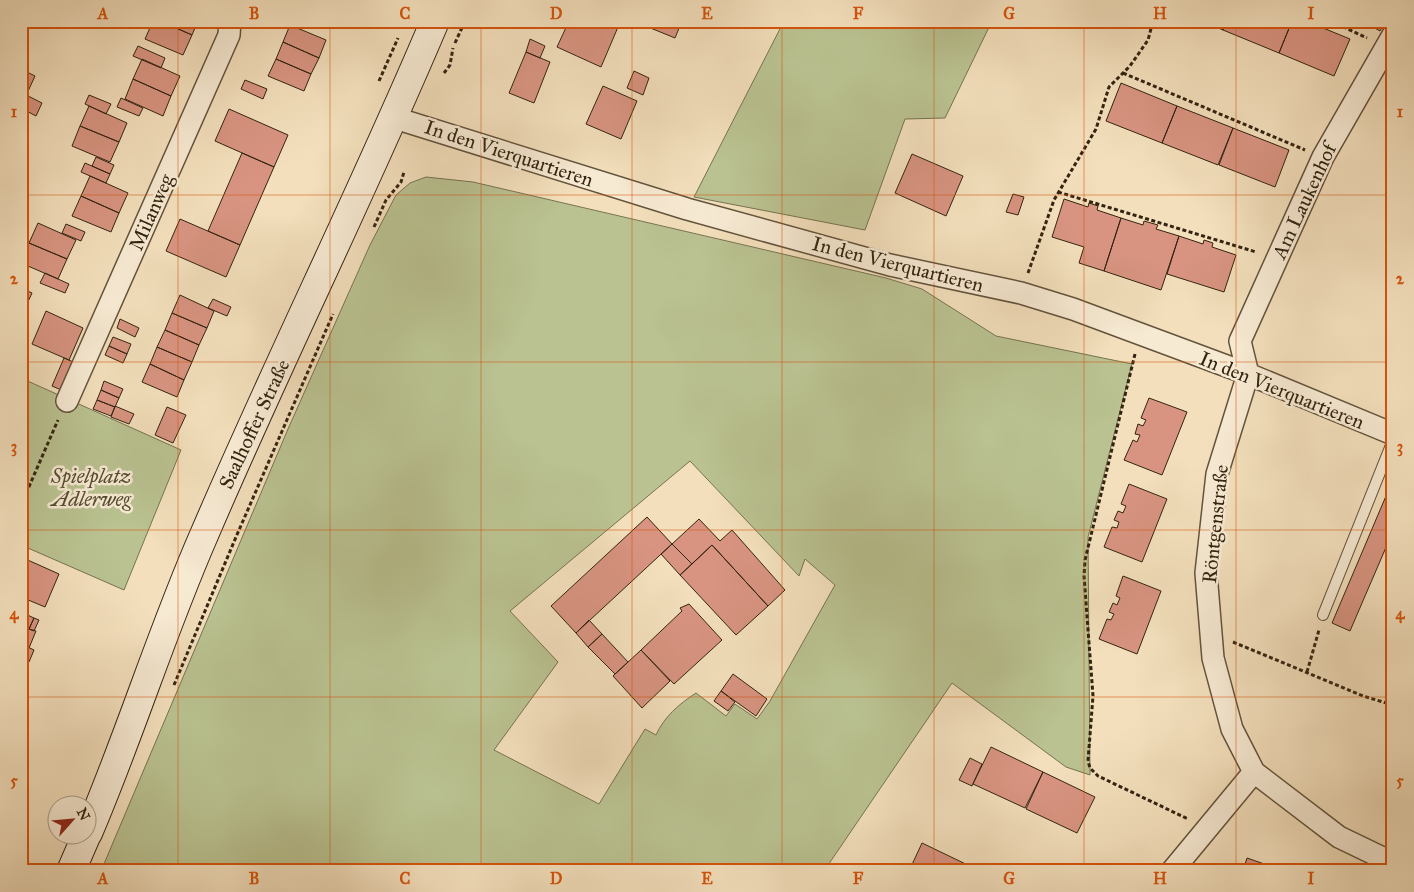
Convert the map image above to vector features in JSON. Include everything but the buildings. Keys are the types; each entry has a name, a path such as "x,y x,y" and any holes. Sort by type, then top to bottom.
{"main road":[{"name":"Saalhoffer Straße","path":"98,806 204,535 395,118 436,21"},
{"name":"Saalhoffer Straße","path":"71,871 83,844"}],"street":[{"name":"Milanweg","path":"67,401 229,35 230,21"},
{"name":"Am Laukenhof","path":"1248,374 1240,341 1323,157 1390,41"},
{"name":"In den Vierquartieren","path":"395,118 687,209 890,264 1021,293 1248,374 1393,434"},
{"name":"Röntgenstraße","path":"1248,374 1217,474 1206,573 1213,658 1232,729 1254,772 1339,837 1393,863"},
{"path":"1172,871 1254,772"}],"lane":[{"path":"1323,614 1393,440"}],"path":[{"path":"444,73 450,65 452,50 465,21"},
{"path":"1021,293 1058,192 1096,129 1109,87 1123,73 1148,40 1153,21"},
{"path":"1331,21 1390,41"},
{"path":"1123,73 1323,157"},
{"path":"370,234 386,200 401,182 404,172"},
{"path":"1058,192 1277,258"},
{"path":"172,690 334,312"},
{"path":"1139,334 1085,560 1084,576 1093,696 1088,761 1090,768 1098,776 1206,828"},
{"path":"21,504 67,401"},
{"path":"1307,672 1323,614"},
{"path":"1211,632 1363,696 1393,705"}],"green space":[{"path":"784,21 992,21 945,118 905,119 865,230 694,197"},
{"path":"426,177 473,182 886,278 922,289 996,336 1132,364 1088,537 1090,775 1066,767 952,683 824,871 101,871 288,429 370,245 396,195 410,183","holes":["690,461 799,576 805,559 835,585 770,701 757,719 735,704 726,716 696,693 673,711 663,722 656,735 645,729 599,804 494,750 558,662 510,611"]},
{"name":"Spielplatz Adlerweg","path":"21,378 181,450 124,590 21,545"}]}
